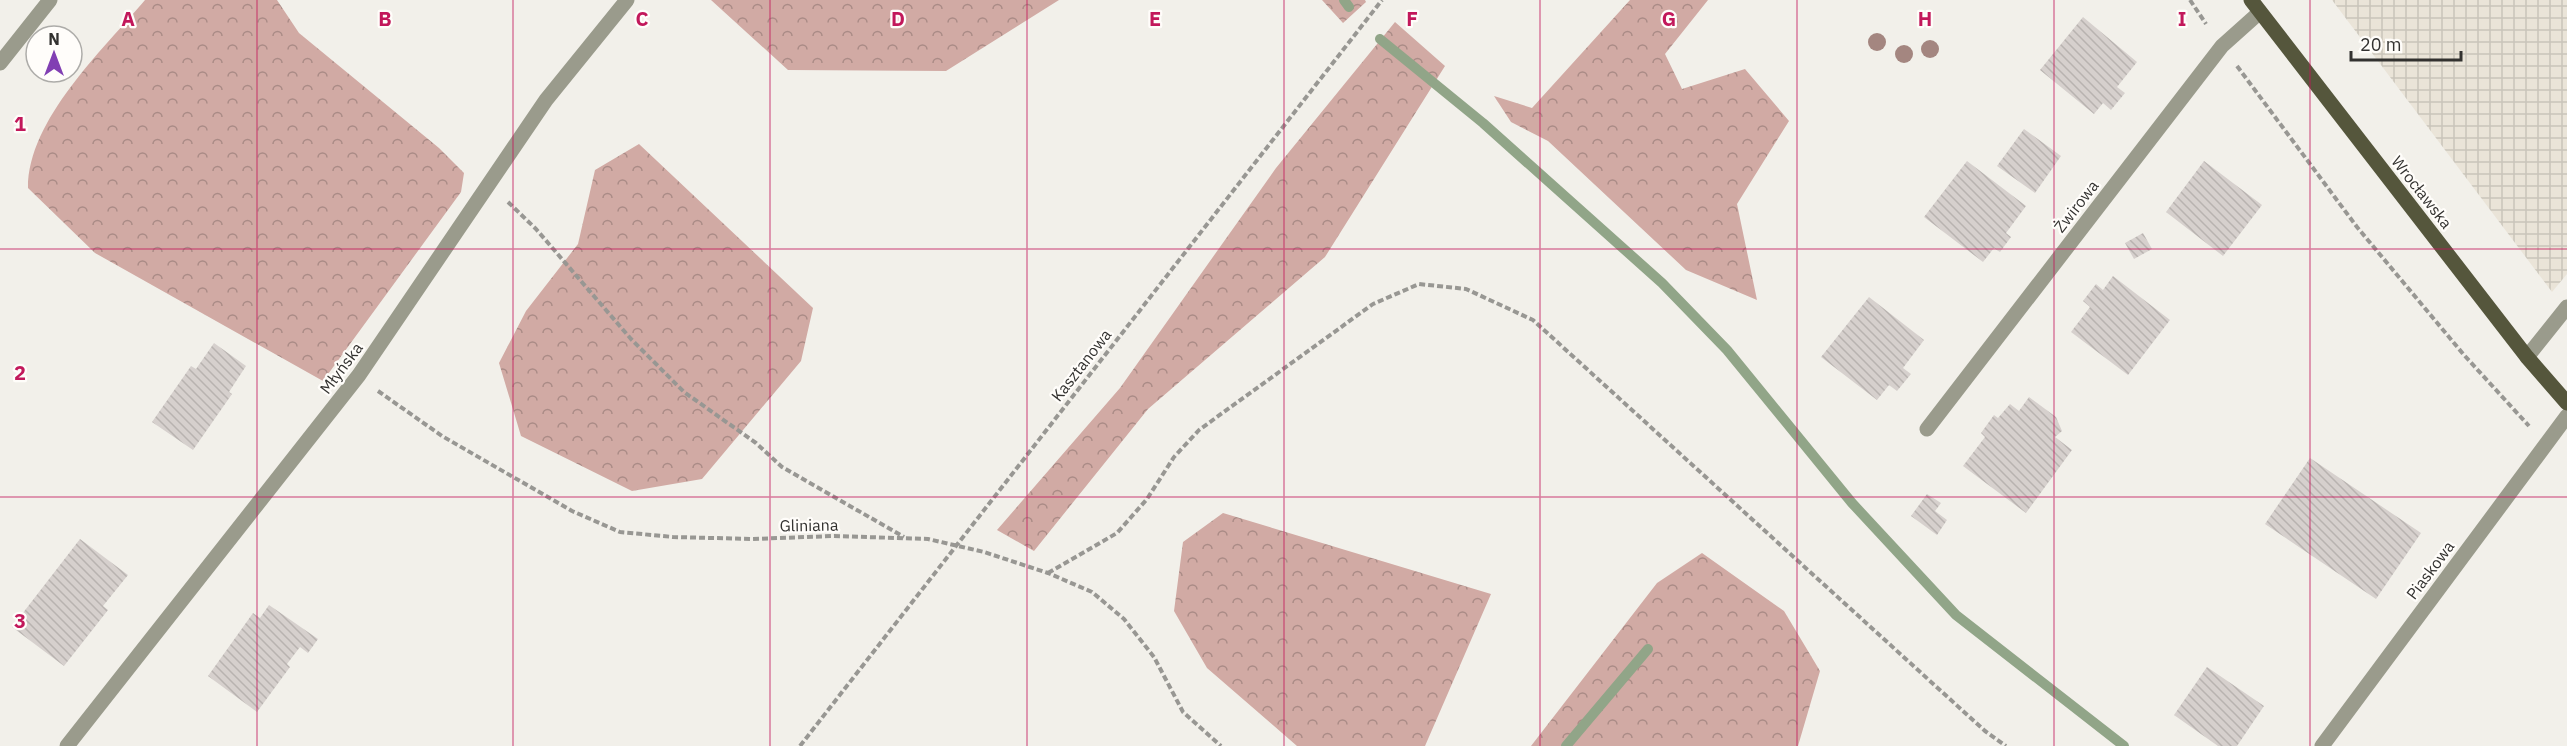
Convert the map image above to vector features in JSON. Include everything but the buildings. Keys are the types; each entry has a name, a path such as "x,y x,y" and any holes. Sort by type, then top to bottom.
{"main road":[{"name":"Wrocławska","path":"2255,6 2527,357 2567,403"}],"street":[{"path":"0,63 51,0"},
{"name":"Młyńska","path":"68,746 359,375 546,100 627,0"},
{"name":"Żwirowa","path":"1927,429 2255,6"},
{"path":"2527,357 2567,308"},
{"name":"Piaskowa","path":"2322,746 2567,416"}],"path":[{"name":"Kasztanowa","path":"800,746 1382,0"},
{"path":"2190,0 2357,227 2464,355 2545,445"},
{"path":"490,185 536,229 631,339 684,392 756,443 782,467 905,537"},
{"path":"1048,573 1117,533 1147,499 1174,457 1199,430 1373,304 1419,284 1466,289 1533,320 1985,731 2006,746"},
{"name":"Gliniana","path":"359,375 442,436 572,511 620,532 673,537 752,539 905,537 957,544 1048,573 1092,592 1124,619 1154,657 1184,712 1221,746"}],"shaded area":[{"path":"2332,0 2567,0 2567,274 2552,292"}],"green space":[{"path":"145,0 277,0 299,33 439,148 464,173 461,192 323,381 95,253 28,188 31,162 40,137 54,111 73,84 84,84 84,71"},
{"path":"711,0 1059,0 946,71 788,70"},
{"path":"1322,0 1365,0 1366,2 1343,23"},
{"path":"1630,0 1708,0 1665,54 1682,89 1745,69 1789,121 1737,204 1757,300 1686,270 1548,141 1511,122 1494,96 1532,108"},
{"path":"1395,22 1445,66 1325,257 1148,409 1034,551 997,530 1120,388 1276,168"},
{"path":"639,144 813,308 801,361 702,479 632,491 521,436 499,363 526,311 578,244 595,170"},
{"path":"1223,513 1491,594 1425,746 1297,746 1207,668 1174,611 1183,542"},
{"path":"1702,553 1784,611 1820,671 1798,746 1531,746 1657,583"}],"waterway":[{"path":"1344,0 1349,7"},
{"path":"1380,39 1483,123 1662,283 1727,350 1852,503 1956,615 2124,746"},
{"path":"1566,746 1648,649"}]}
